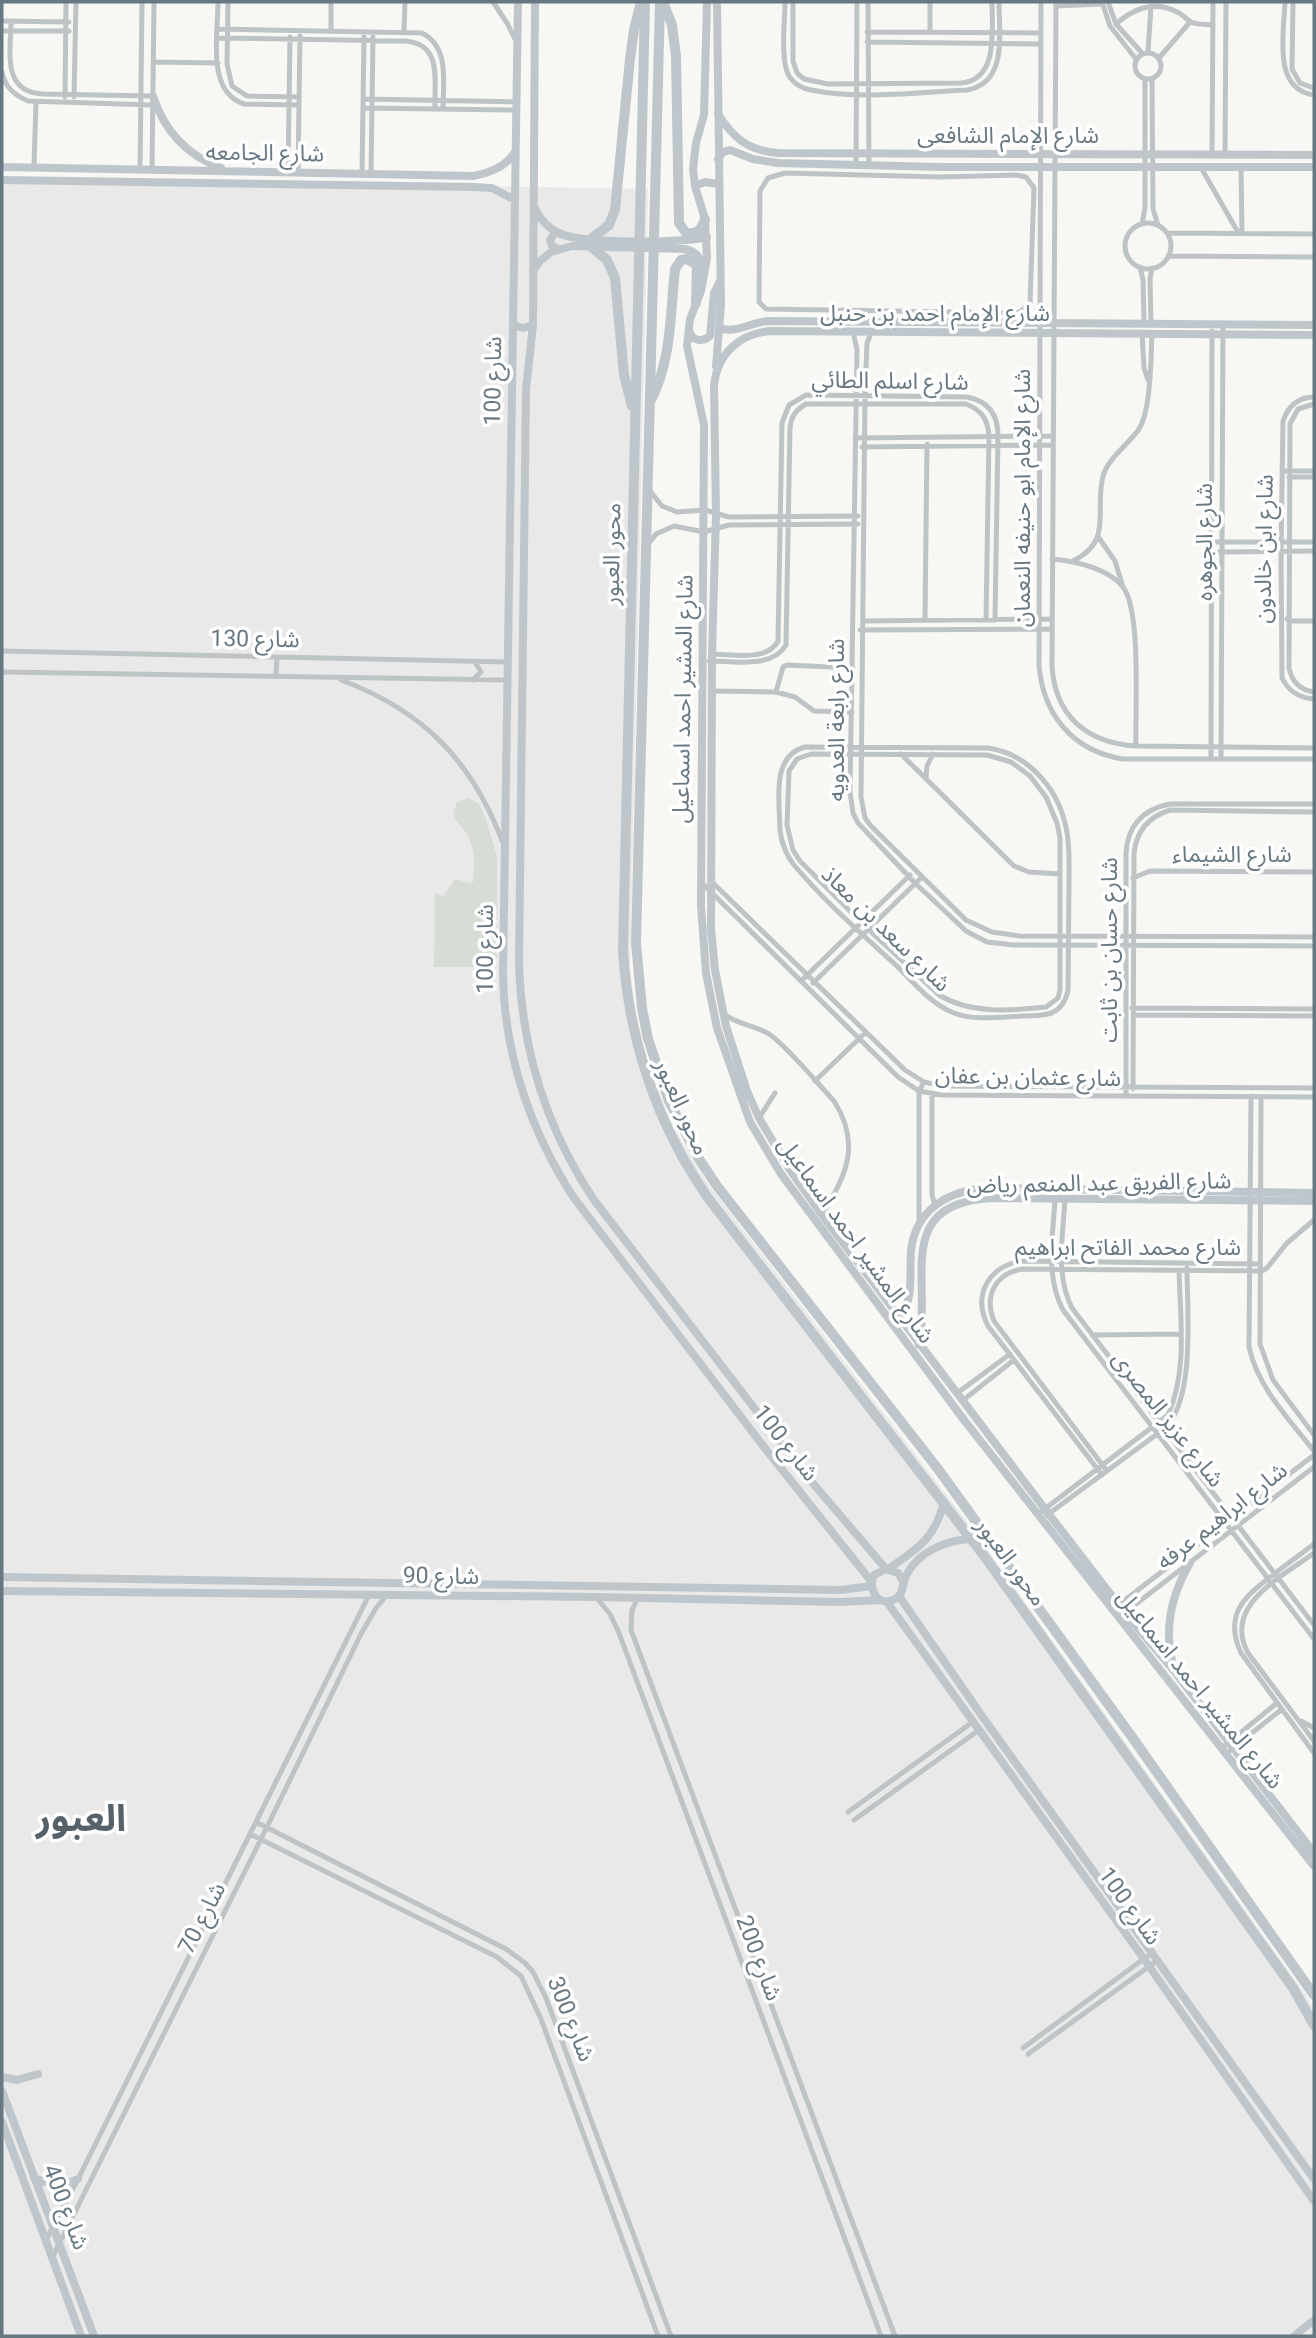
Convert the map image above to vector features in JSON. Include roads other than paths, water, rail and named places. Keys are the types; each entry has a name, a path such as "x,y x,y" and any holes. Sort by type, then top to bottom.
{"highway":[{"name":"محور العبور","path":"643,2 641,227 623,951 626,995 640,1060 663,1122 695,1180 944,1502 1285,1977 1314,2025"},
{"path":"635,411 626,390 615,278 607,260 591,242 609,225 615,210 630,59 634,30 643,2"},
{"name":"محور العبور","path":"661,2 648,405 636,943 646,1029 657,1070 693,1149 717,1185 938,1469 1314,1995"},
{"path":"661,2 672,24 676,56 679,223 687,233 695,233 702,229 705,219"},
{"path":"648,405 657,389 665,362 675,269 681,260 693,261 696,265 696,303"}],"street":[{"path":"65,103 66,2"},
{"path":"74,103 76,2"},
{"path":"139,169 142,2"},
{"path":"152,170 154,2"},
{"path":"218,2 218,63 223,90 236,102 253,105 299,105"},
{"path":"228,2 228,74 236,91 247,96 299,97"},
{"path":"331,2 331,30"},
{"path":"404,31 405,2"},
{"path":"493,2 518,46"},
{"name":"شارع 100","path":"519,2 503,994 509,1036 521,1086 537,1130 557,1171 583,1210 871,1584"},
{"name":"شارع 100","path":"535,2 533,325 526,389 519,961 520,992 529,1053 548,1115 569,1159 594,1200 805,1474 887,1569"},
{"path":"705,510 704,425 688,355 688,327 706,268 705,219 695,186 693,156 704,115 707,2"},
{"path":"716,514 713,401 720,328 721,281 717,2"},
{"path":"785,2 785,63 791,79 803,88 811,90 857,94 976,88 983,85 995,70 999,43 999,2"},
{"path":"793,2 793,61 797,73 812,82 857,83 968,82 979,76 987,66 992,43 992,2"},
{"path":"856,165 857,2"},
{"path":"867,2 869,166"},
{"path":"930,2 930,32"},
{"name":"شارع الإمام ابو حنيفه النعمان","path":"1041,2 1040,665 1043,690 1052,713 1067,733 1099,753 1123,759 1314,759"},
{"path":"1212,155 1213,2"},
{"path":"1225,154 1226,2"},
{"path":"1284,2 1285,70 1294,87 1303,93 1314,95"},
{"path":"1293,2 1292,69 1300,83 1314,88"},
{"path":"1056,4 1104,3"},
{"path":"1104,3 1116,24 1145,53 1158,58"},
{"path":"1104,3 1110,26 1136,59 1136,72 1148,78 1158,74 1161,68 1158,58"},
{"name":"شارع الإمام ابو حنيفه النعمان","path":"1056,4 1053,678 1064,709 1090,734 1111,743 1136,746 1314,748"},
{"path":"1116,24 1139,8 1170,5 1190,22 1213,25"},
{"path":"1136,59 1145,53 1151,6"},
{"path":"2,21 75,22"},
{"path":"11,21 11,67 15,82 20,88 35,94 140,95 153,100 169,130 183,146 211,165 237,172"},
{"path":"1158,58 1190,22"},
{"path":"218,29 422,33 430,37 440,50 443,109"},
{"path":"288,173 290,30"},
{"path":"298,173 300,30"},
{"path":"2,31 75,32"},
{"path":"364,31 363,107 367,174"},
{"path":"367,174 372,108 373,31"},
{"path":"867,32 1041,33"},
{"path":"218,38 413,41 426,47 433,59 435,109"},
{"path":"867,42 1041,44"},
{"path":"517,58 524,56 534,59"},
{"path":"153,62 218,63"},
{"path":"2,72 13,93 36,102 140,104 153,100"},
{"path":"706,77 716,77"},
{"path":"1142,224 1148,166 1148,78"},
{"path":"363,99 443,100 517,106"},
{"path":"34,167 36,102"},
{"path":"363,107 443,109 517,106"},
{"path":"704,115 718,114"},
{"name":"شارع الإمام الشافعى","path":"718,114 735,137 759,151 778,153 1314,155"},
{"path":"856,142 862,145 868,142"},
{"name":"شارع الجامعه","path":"4,166 440,176 484,174 503,165 516,149"},
{"name":"شارع الإمام الشافعى","path":"718,159 723,152 730,150 760,161 869,166 1314,167"},
{"path":"1148,166 1153,209 1158,226"},
{"path":"1200,166 1241,234"},
{"path":"1241,166 1241,234"},
{"path":"940,167 941,177"},
{"path":"954,167 954,177"},
{"path":"785,173 941,177 1021,176 1033,184 1031,297 1021,311 773,310 761,305 760,191 768,178 785,173"},
{"path":"440,176 440,186"},
{"name":"شارع الجامعه","path":"2,180 492,188 515,200"},
{"path":"695,186 709,182 718,184"},
{"path":"534,205 545,224 558,233 591,242 679,248 695,252 701,260 696,303"},
{"path":"1142,224 1158,226 1167,233 1170,242 1168,256 1158,266 1140,267 1129,258 1125,245 1130,232 1142,224"},
{"path":"558,233 550,240 552,246 558,249"},
{"path":"1167,233 1314,234"},
{"path":"532,274 540,261 558,249 572,246 591,242 683,241 707,237"},
{"path":"1168,256 1314,257"},
{"path":"1073,561 1088,552 1099,538 1104,474 1140,426 1147,407 1147,329 1140,267"},
{"path":"1148,380 1144,368 1152,268"},
{"path":"688,327 690,334 697,340 710,336 715,293 721,281"},
{"name":"شارع الإمام احمد بن حنبل","path":"720,328 732,331 768,321 1053,323 1147,329"},
{"name":"شارع رابعة العدويه","path":"855,322 853,332 857,345 850,792 853,813 865,832 966,931 997,944 1314,946"},
{"name":"شارع رابعة العدويه","path":"871,323 873,328 867,343 864,447 861,797 865,818 966,920 985,930 1006,935 1314,937"},
{"path":"513,325 523,328 533,325"},
{"name":"شارع الإمام احمد بن حنبل","path":"748,336 770,331 1053,334 1314,325"},
{"path":"715,376 728,350 748,336 744,332 745,326"},
{"name":"شارع الجوهره","path":"1211,759 1212,329"},
{"name":"شارع الإمام احمد بن حنبل","path":"1223,329 1314,335"},
{"name":"شارع الجوهره","path":"1221,759 1223,329"},
{"name":"شارع اسلم الطائي","path":"707,658 761,654 771,651 778,641 782,423 784,413 797,398 806,395 855,395 975,398 993,411 998,436"},
{"name":"شارع ابن خالدون","path":"1314,397 1298,401 1286,412 1283,421 1280,552 1282,678 1297,695 1314,699"},
{"name":"شارع اسلم الطائي","path":"707,658 768,660 781,652 787,636 792,417 798,409 806,404 966,404 981,412 986,420 989,436"},
{"name":"شارع ابن خالدون","path":"1314,404 1303,406 1291,419 1289,621 1290,675 1299,686 1314,692"},
{"path":"986,620 989,436"},
{"path":"995,620 998,436"},
{"path":"855,438 1052,436"},
{"path":"925,620 927,437"},
{"path":"855,447 1052,445"},
{"path":"1282,474 1314,471"},
{"path":"1290,474 1314,477"},
{"path":"648,486 656,500 669,510 683,512 705,510 729,517 864,516"},
{"name":"شارع المشير احمد اسماعيل","path":"705,510 707,658 711,691 712,951 747,1091 759,1118 819,1219 939,1387 1043,1514"},
{"name":"شارع المشير احمد اسماعيل","path":"716,514 707,658 701,871 703,951 714,1019 750,1122 781,1174 899,1318 1121,1616 1314,1853"},
{"path":"511,517 526,518"},
{"path":"646,550 650,541 665,528 683,527 704,532 729,525 864,524"},
{"path":"510,531 526,531"},
{"path":"1099,538 1115,561 1132,610 1135,638 1136,746"},
{"path":"1212,542 1314,542"},
{"path":"1212,552 1314,551"},
{"path":"1052,559 1073,561 1095,569 1123,587"},
{"path":"1281,622 1284,618 1289,621 1314,621"},
{"path":"853,621 1052,619"},
{"path":"853,631 1052,629"},
{"path":"508,638 516,635 524,638"},
{"name":"شارع 130","path":"2,652 508,663"},
{"path":"276,657 276,676"},
{"path":"473,680 481,672 475,662"},
{"path":"776,692 783,667 787,665 853,668"},
{"name":"شارع 130","path":"2,672 508,680"},
{"path":"335,678 388,702 421,724 451,750 482,796 505,847"},
{"path":"711,691 776,692 795,697 814,711 852,712"},
{"path":"507,701 514,704 523,701"},
{"name":"شارع سعد بن معاذ","path":"851,750 805,747 787,757 781,768 780,831 785,849 795,865 863,935 945,1009 968,1017 1040,1016 1056,1012 1063,1006 1069,991 1068,846 1066,825 1052,792 1023,761 1000,750 861,750"},
{"path":"851,750 861,750"},
{"name":"شارع سعد بن معاذ","path":"851,750 803,755 792,764 789,771 787,825 793,850 800,860 861,923 939,995 972,1009 1038,1008 1053,1004 1060,990 1060,838 1046,797 1030,776 999,757 861,750"},
{"path":"901,754 1014,866 1029,872 1060,874"},
{"path":"926,779 926,766 933,754"},
{"name":"شارع حسان بن ثابت","path":"1126,1096 1126,863 1129,833 1134,824 1150,810 1170,804 1314,812"},
{"name":"شارع حسان بن ثابت","path":"1133,1096 1134,863 1138,834 1151,818 1170,810 1314,804"},
{"name":"شارع الشيماء","path":"1126,863 1134,863 1150,871"},
{"path":"802,981 915,870"},
{"name":"شارع عثمان بن عفان","path":"701,871 905,1070 925,1082 942,1086 1314,1087"},
{"name":"شارع الشيماء","path":"1126,878 1150,871 1314,872"},
{"path":"808,988 922,877"},
{"name":"شارع عثمان بن عفان","path":"701,882 904,1083 919,1091 932,1094 1314,1097"},
{"path":"1134,1012 1314,1009"},
{"path":"1126,1011 1314,1016"},
{"path":"714,1019 719,1024 727,1018"},
{"path":"714,1019 727,1018 754,1026 773,1037 834,1101 842,1113 847,1126 848,1154 842,1181 819,1219"},
{"path":"815,1081 866,1032"},
{"path":"919,1224 919,1091 925,1082"},
{"path":"759,1118 775,1093"},
{"path":"932,1094 932,1195 934,1205 942,1213"},
{"path":"1251,1097 1248,1334 1252,1361 1264,1386 1314,1453"},
{"path":"1261,1097 1258,1331 1262,1356 1279,1390 1314,1435"},
{"name":"شارع الفريق عبد المنعم رياض","path":"899,1318 910,1295 913,1238 919,1224 934,1205 958,1192 980,1189 1250,1197"},
{"name":"شارع الفريق عبد المنعم رياض","path":"919,1345 924,1241 932,1224 956,1204 979,1199 1260,1197 1314,1193"},
{"name":"شارع الفريق عبد المنعم رياض","path":"1260,1197 1314,1201"},
{"name":"شارع عزيز المصرى","path":"1055,1199 1052,1269 1056,1296 1067,1317 1314,1639"},
{"name":"شارع عزيز المصرى","path":"1065,1199 1062,1269 1067,1300 1314,1625"},
{"path":"1259,1268 1265,1270 1287,1243 1314,1220"},
{"path":"913,1238 919,1242 924,1241"},
{"name":"شارع محمد الفاتح ابراهيم","path":"1102,1470 991,1331 983,1314 982,1295 992,1274 1006,1265 1023,1261 1188,1263 1249,1268"},
{"path":"1043,1514 1160,1423 1170,1411 1176,1390 1180,1334 1179,1263"},
{"path":"1102,1470 1164,1429 1174,1418 1180,1405 1186,1379 1188,1263"},
{"path":"632,1274 635,1265 647,1268"},
{"name":"شارع محمد الفاتح ابراهيم","path":"1084,1447 991,1313 990,1296 999,1280 1014,1270 1259,1268"},
{"path":"667,1320 678,1322 681,1313"},
{"path":"1092,1335 1180,1334"},
{"path":"959,1398 981,1375 1015,1350"},
{"path":"959,1398 986,1382 1020,1356"},
{"path":"981,1375 986,1382"},
{"path":"1131,1444 1136,1450"},
{"name":"شارع ابراهيم عرفه","path":"1115,1608 1314,1453"},
{"name":"شارع ابراهيم عرفه","path":"1121,1616 1314,1467"},
{"path":"944,1502 929,1538 887,1569 877,1572 871,1584 874,1595 883,1601 899,1596 910,1570 927,1553 948,1542 971,1539"},
{"path":"1278,1576 1314,1544"},
{"path":"1314,1553 1249,1593 1239,1608 1234,1626 1241,1653 1280,1701 1314,1753"},
{"path":"1175,1672 1169,1640 1170,1614 1178,1586 1190,1563"},
{"path":"887,1569 898,1573 904,1583"},
{"name":"شارع 90","path":"2,1577 522,1582 841,1590 871,1584"},
{"path":"841,1590 841,1602"},
{"name":"شارع 90","path":"2,1591 883,1601"},
{"name":"شارع 70","path":"45,2241 369,1595"},
{"name":"شارع 70","path":"51,2258 267,1828 361,1634 387,1595"},
{"name":"شارع 100","path":"899,1596 1314,2179"},
{"name":"شارع 200","path":"596,1597 610,1614 619,1633 881,2336"},
{"path":"619,1633 623,1629 631,1630 632,1610 638,1598"},
{"name":"شارع 100","path":"883,1601 974,1721 1314,2201"},
{"name":"شارع المشير احمد اسماعيل","path":"1121,1616 1175,1672 1314,1866"},
{"name":"شارع 200","path":"631,1630 895,2336"},
{"path":"1228,1747 1280,1701"},
{"path":"1228,1747 1284,1707"},
{"path":"1284,1707 1314,1728"},
{"path":"848,1812 982,1716"},
{"path":"1299,1720 1314,1741"},
{"path":"854,1820 988,1724"},
{"path":"895,1778 901,1786"},
{"name":"شارع 300","path":"256,1822 516,1954 533,1972 557,2026 671,2336"},
{"path":"694,1835 705,1831"},
{"name":"شارع 300","path":"250,1834 497,1957 521,1976 541,2019 658,2336"},
{"path":"358,1888 364,1876"},
{"path":"1028,2054 1107,1997 1155,1956"},
{"path":"1023,2048 1102,1990 1147,1963"},
{"path":"1102,1990 1107,1997"},
{"path":"2,2077 17,2080 38,2074"},
{"name":"شارع 400","path":"2,2091 94,2336"},
{"name":"شارع 400","path":"2,2122 81,2336"},
{"path":"34,2178 61,2185 78,2179"},
{"path":"1294,2336 1314,2320"}],"district":[{"name":"العبور","path":"81,1818"}]}
